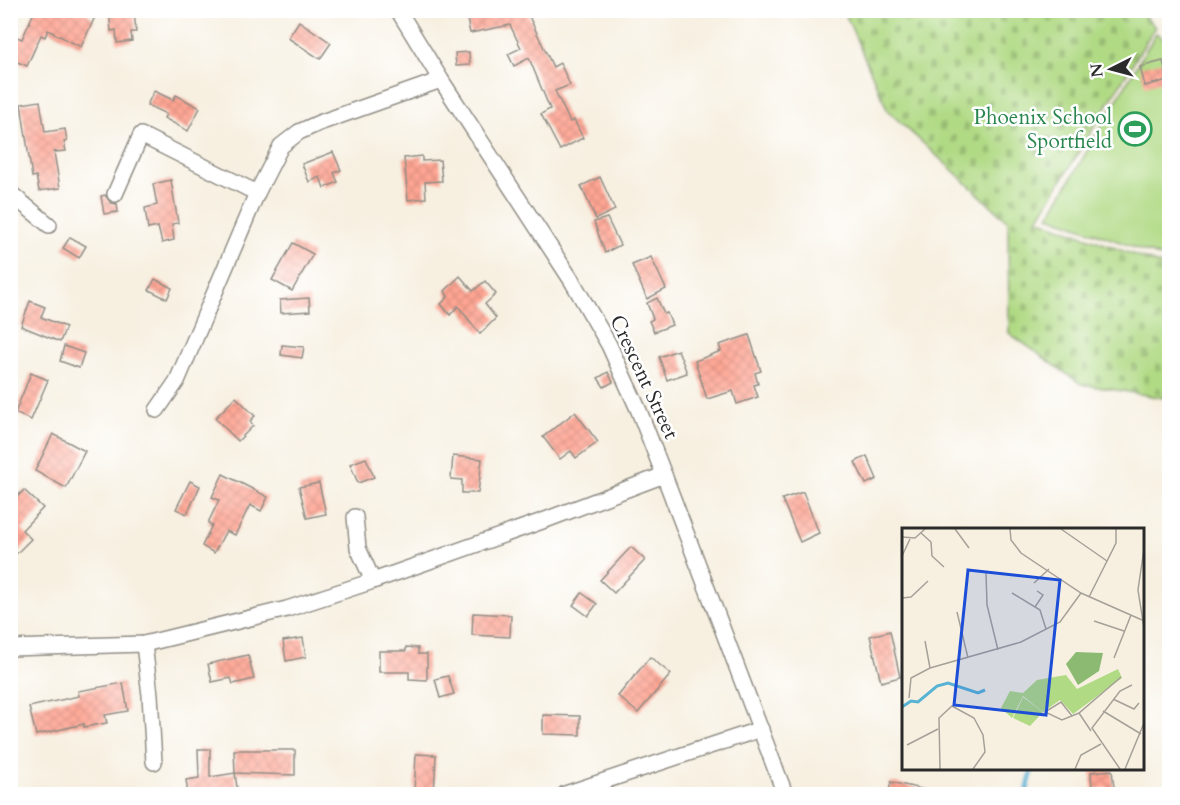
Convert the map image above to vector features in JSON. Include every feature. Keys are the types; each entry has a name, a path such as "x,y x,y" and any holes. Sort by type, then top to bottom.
{"street":[{"name":"Crescent Street","path":"398,10 572,281 604,336 639,411 785,795"},
{"path":"157,411 177,381 257,194 281,146 299,132 319,123 441,80"},
{"path":"115,194 141,135 257,194"},
{"path":"10,193 49,225"},
{"path":"10,648 144,644 287,609 373,581 664,475"},
{"path":"355,517 358,548 373,581"},
{"path":"144,644 154,762"},
{"path":"565,795 761,729"}],"green space":[{"path":"844,11 1140,11 1155,27 1038,219 1169,268 1170,389 1163,398 1081,384 1009,333 1008,221 888,111"},
{"name":"Phoenix School Sportfield","path":"1156,33 1169,42 1169,260 1049,216"}],"building":[{"path":"35,10 83,10 94,19 81,47 48,30 45,37 41,35 27,66 10,59 10,34 22,39"},
{"path":"109,10 134,11 136,32 131,32 132,41 117,43 116,30 111,31"},
{"path":"465,10 526,10 553,67 560,63 570,85 555,91 570,122 574,120 583,138 560,150 541,114 550,109 529,58 514,66 508,54 521,48 510,25 470,33"},
{"path":"299,21 331,43 320,59 288,38"},
{"path":"469,52 470,65 456,66 455,53"},
{"path":"1163,61 1168,80 1145,86 1140,67"},
{"path":"154,91 173,100 176,95 200,108 188,131 164,118 166,114 147,105"},
{"path":"40,101 45,132 65,129 67,141 64,142 66,151 54,152 60,188 39,191 36,176 32,177 21,104"},
{"path":"333,152 341,170 334,173 338,182 324,188 320,177 309,182 302,164"},
{"path":"422,156 422,161 440,160 442,181 425,182 426,198 408,200 404,158"},
{"path":"600,177 615,210 596,219 581,186"},
{"path":"171,180 178,223 172,224 174,240 162,243 158,227 148,229 145,208 157,205 153,184"},
{"path":"105,195 111,203 117,204 118,212 104,214 101,196"},
{"path":"607,218 620,245 605,253 594,222"},
{"path":"70,237 86,246 79,258 63,248"},
{"path":"293,243 313,254 292,291 272,280"},
{"path":"651,257 666,289 647,299 632,265"},
{"path":"460,276 473,291 485,281 496,294 485,304 496,318 480,334 458,306 450,315 441,304 448,297 445,291"},
{"path":"155,279 172,288 167,299 149,290"},
{"path":"309,298 310,311 281,313 280,300"},
{"path":"657,298 672,325 654,332 649,321 653,319 647,303"},
{"path":"30,301 45,307 41,317 66,327 60,342 21,326"},
{"path":"749,335 761,371 755,373 758,384 754,385 758,397 737,404 733,391 707,399 695,361 721,351 719,345"},
{"path":"282,345 304,347 302,358 281,355"},
{"path":"64,346 84,353 79,368 60,361"},
{"path":"678,350 687,373 667,380 659,357"},
{"path":"608,372 613,382 604,387 598,378"},
{"path":"31,373 48,380 31,420 15,413"},
{"path":"236,397 255,416 250,421 253,426 238,441 215,418"},
{"path":"575,412 598,442 576,458 571,451 560,459 543,437"},
{"path":"53,434 85,451 66,488 35,471"},
{"path":"453,456 482,459 478,493 462,493 462,480 451,479"},
{"path":"867,456 877,479 866,484 855,462"},
{"path":"366,458 374,477 358,483 350,464"},
{"path":"223,474 268,497 261,511 250,505 235,535 226,531 214,553 202,546 212,525 208,523 219,500 212,497"},
{"path":"190,481 200,486 187,514 176,509"},
{"path":"319,483 326,514 307,518 299,487"},
{"path":"24,490 43,508 22,530 31,539 10,560 10,491 17,497"},
{"path":"803,492 819,533 800,542 782,499"},
{"path":"631,547 645,560 614,593 600,580"},
{"path":"582,593 597,604 588,616 573,605"},
{"path":"473,613 511,615 510,637 472,635"},
{"path":"890,631 900,677 881,682 870,636"},
{"path":"303,638 306,657 286,661 283,641"},
{"path":"406,647 418,648 418,654 427,654 427,680 409,679 409,672 379,672 379,651 406,651"},
{"path":"248,655 254,679 233,684 231,678 212,682 208,664"},
{"path":"650,657 671,674 638,713 618,696"},
{"path":"448,676 454,694 440,698 435,679"},
{"path":"123,683 128,711 105,715 107,723 84,727 84,724 36,735 29,707 79,696 78,691"},
{"path":"543,715 580,716 580,735 543,734"},
{"path":"198,749 210,749 210,777 235,773 238,795 188,795 186,780 199,778"},
{"path":"234,750 295,750 295,775 235,773"},
{"path":"416,754 436,755 434,795 414,794"},
{"path":"1112,770 1114,788 1092,789 1091,772"},
{"path":"891,782 926,790 925,795 888,795"}],"waterway":[{"path":"1026,794 1033,769"}],"place":[{"name":"Phoenix School Sportfield","path":"1135,129"}]}
